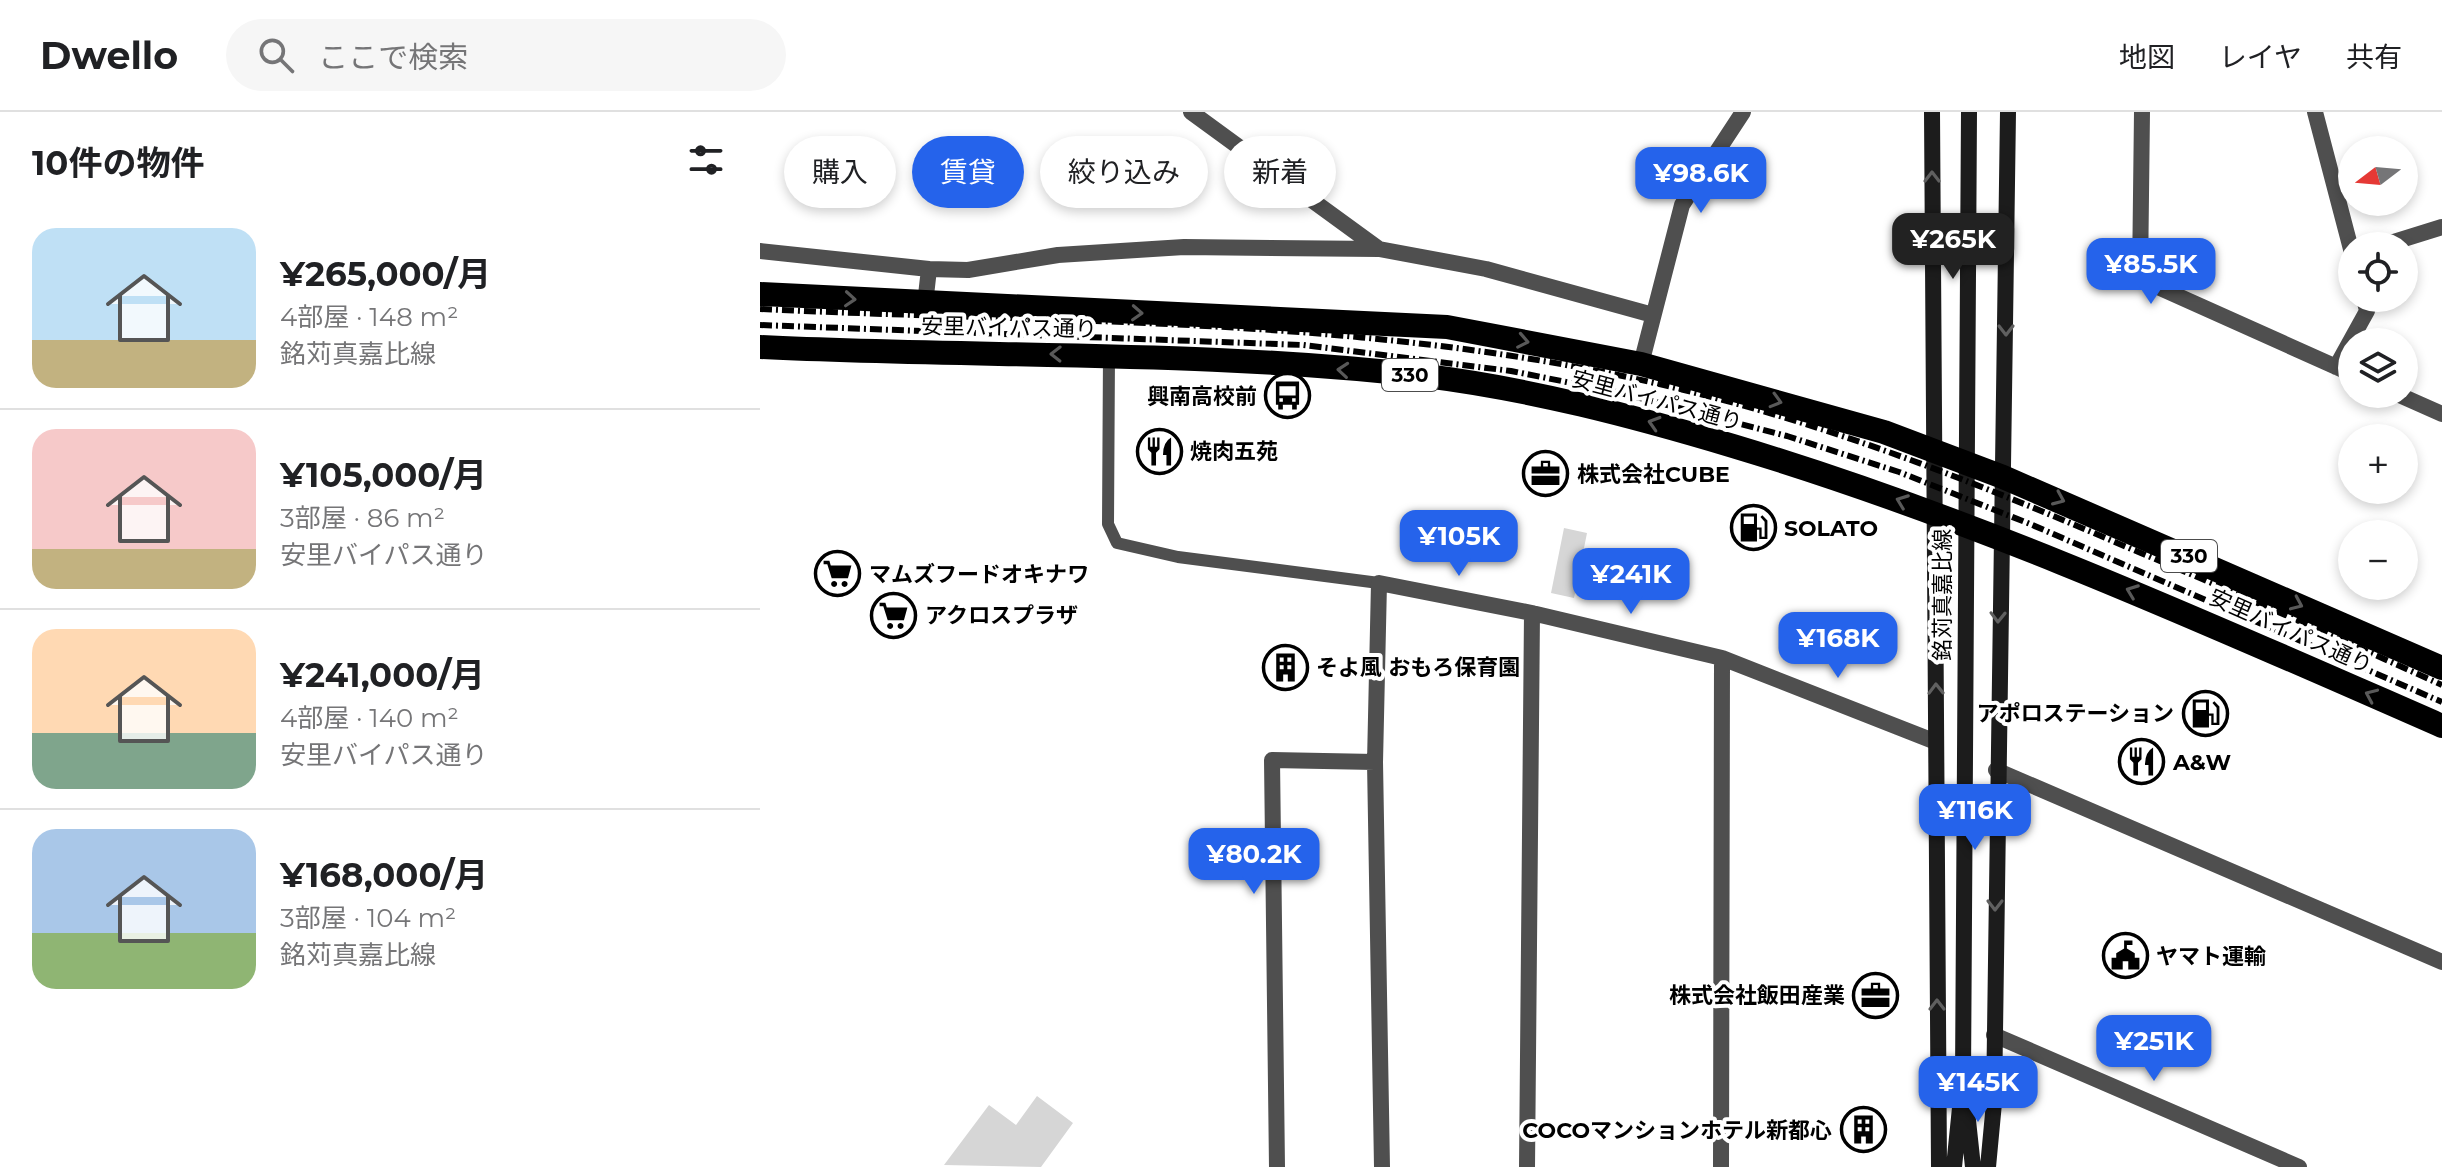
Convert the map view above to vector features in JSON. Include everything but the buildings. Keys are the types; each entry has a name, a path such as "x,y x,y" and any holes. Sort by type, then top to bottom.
{"highway":[{"name":"安里バイパス通り","path":"760,294 1447,327 1641,364 1875,429 2003,477 2442,668"},
{"name":"安里バイパス通り","path":"760,347 1109,354 1428,377 1624,414 1808,469 1934,513 2151,598 2442,726"}],"street":[{"path":"1191,112 1379,249"},
{"path":"1641,364 1682,205 1743,112"},
{"path":"1932,112 1939,1167"},
{"name":"銘苅真嘉比線","path":"1954,1167 1963,1078 1969,112"},
{"path":"1988,1167 1994,1035 2008,112"},
{"path":"2142,112 2140,279 2336,367 2366,312"},
{"path":"2315,112 2346,232"},
{"path":"2418,234 2442,227"},
{"path":"760,251 929,269 968,270 1058,255 1184,247 1379,249 1486,269 1653,315"},
{"path":"925,304 929,269"},
{"path":"2418,403 2442,414"},
{"path":"1382,1167 1375,762 1379,583 1532,613 1722,658 1936,742"},
{"path":"1527,1167 1532,613"},
{"path":"1721,1167 1722,658"},
{"path":"1277,1167 1272,760 1375,762"},
{"path":"1996,770 2442,962"},
{"path":"1994,1035 2299,1167"},
{"name":"銘苅真嘉比線","path":"1963,1078 1973,1167"}],"lane":[{"path":"1109,354 1108,524 1117,543 1178,557 1379,583"}],"shaded area":[{"path":"1564,528 1587,533 1574,598 1551,593"},
{"path":"1037,1096 1073,1123 1041,1167 944,1165 989,1105 1016,1125"}],"railway":[{"path":"760,309 1228,327 1345,336 1461,349 1577,367 1692,392 1804,423 1968,482 2208,581 2442,685"},
{"path":"760,325 1303,345 1511,371 1617,392 1787,436 1899,472 2030,524 2442,702"}],"place":[{"name":"興南高校前","path":"1288,396"},
{"name":"焼肉五苑","path":"1159,451"},
{"name":"株式会社CUBE","path":"1546,474"},
{"name":"SOLATO","path":"1753,528"},
{"name":"マムズフードオキナワ","path":"838,574"},
{"name":"アクロスプラザ","path":"894,615"},
{"name":"そよ風 おもろ保育園","path":"1285,667"},
{"name":"アポロステーション","path":"2205,713"},
{"name":"A&W","path":"2142,762"},
{"name":"ヤマト運輸","path":"2125,956"},
{"name":"株式会社飯田産業","path":"1876,995"},
{"name":"COCOマンションホテル新都心","path":"1863,1130"}]}
